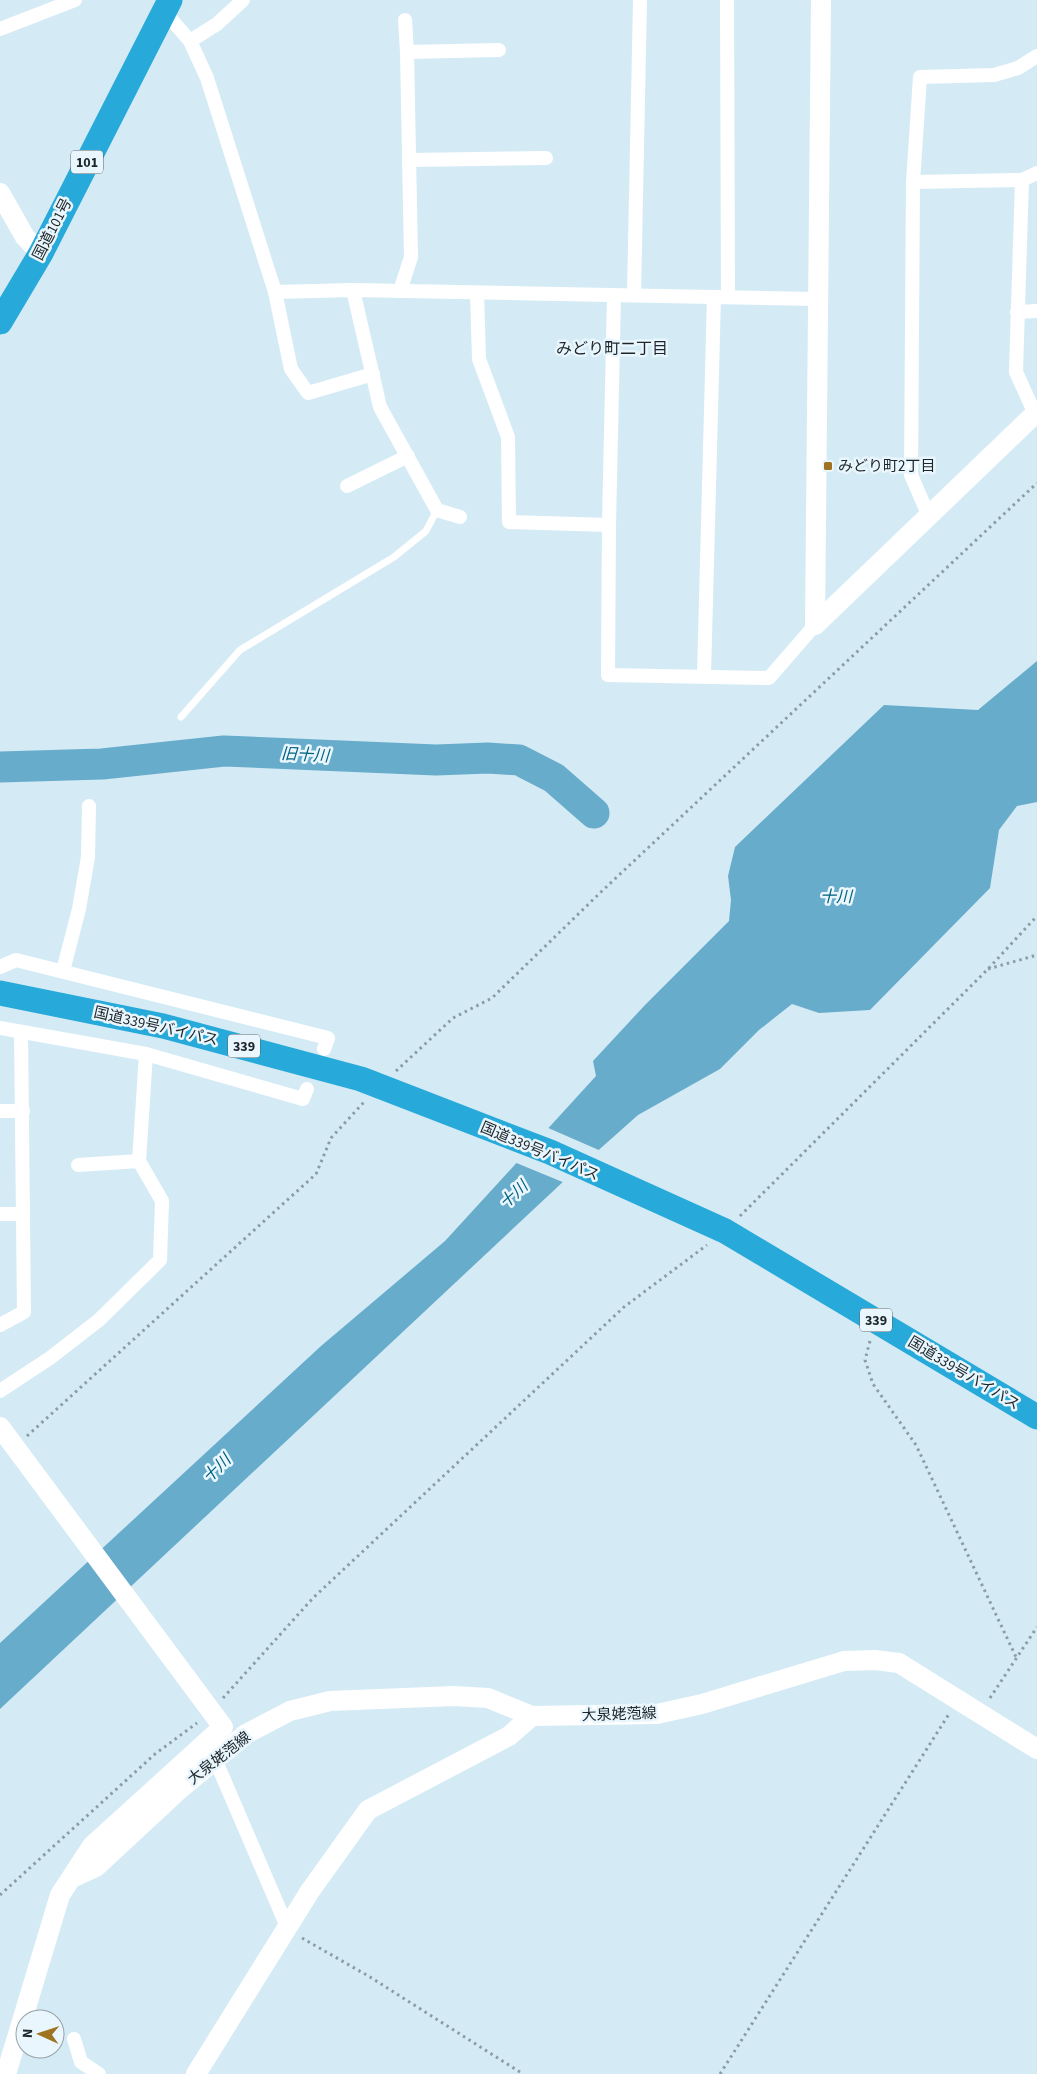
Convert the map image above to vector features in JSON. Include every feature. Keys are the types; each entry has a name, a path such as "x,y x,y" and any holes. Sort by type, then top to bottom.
{"highway":[{"name":"国道101号","path":"0,322 41,253 167,5"},
{"name":"国道339号バイパス","path":"0,993 163,1026 259,1050 387,1089 550,1152 719,1229 1037,1417"}],"main road":[{"path":"815,625 821,0"},
{"path":"0,193 25,237 41,253"},
{"path":"815,625 928,514 1036,413"},
{"name":"大泉姥萢線","path":"0,1427 210,1708 222,1727 92,1846 72,1878"},
{"name":"大泉姥萢線","path":"72,1878 96,1867 180,1788 246,1734 290,1711 330,1701 454,1696 488,1698 532,1716 658,1714 702,1704 844,1660 874,1660 898,1663 1037,1749"},
{"path":"196,2074 288,1930 310,1891 368,1810 509,1736 532,1716"},
{"path":"6,2074 60,1895 72,1878"}],"street":[{"path":"0,29 75,0"},
{"path":"190,40 217,24 244,0"},
{"path":"634,295 640,0"},
{"path":"704,675 721,297 727,0"},
{"path":"167,5 190,40 206,78 275,292 291,369 308,393 373,374"},
{"path":"400,291 411,257 405,20"},
{"path":"407,52 499,50"},
{"path":"928,514 911,475 913,182 920,78 994,75 1018,68 1037,56"},
{"path":"410,160 546,158"},
{"path":"913,182 1022,180 1037,173"},
{"path":"1022,180 1016,372 1036,413"},
{"path":"275,292 353,290 817,299"},
{"path":"353,290 380,407 437,510 460,517"},
{"path":"477,293 478,359 508,437 509,522 609,525"},
{"path":"614,294 608,675 704,675 769,678 815,625"},
{"path":"1017,312 1037,311"},
{"path":"347,486 408,456"},
{"path":"63,971 79,909 88,857 89,806"},
{"path":"0,967 16,960 328,1038 324,1049"},
{"path":"0,1028 146,1054 303,1099 307,1089"},
{"path":"0,1325 24,1312 21,1032"},
{"path":"0,1391 50,1358 99,1320 160,1260 162,1201 139,1161 146,1054"},
{"path":"0,1111 23,1111"},
{"path":"78,1165 139,1161"},
{"path":"0,1214 24,1214"},
{"path":"215,1759 288,1930"},
{"path":"74,2039 81,2062 99,2074"}],"lane":[{"path":"181,717 240,650 394,557 426,531 437,510"}],"path":[{"path":"15,1447 316,1174 331,1138 387,1089 453,1018 492,998 602,891 1037,483"},
{"path":"0,1895 155,1754 198,1721 227,1694 313,1598 624,1307 719,1229 988,969 1037,916"},
{"path":"988,969 1037,955"},
{"path":"875,1320 865,1360 873,1384 916,1445 1016,1657"},
{"path":"981,1714 1037,1627"},
{"path":"720,2074 958,1700"},
{"path":"288,1930 370,1977 523,2074"}],"water":[{"name":"十川","path":"1037,661 1037,802 1017,806 999,830 990,888 870,1010 819,1013 792,1004 759,1030 720,1069 638,1115 565,1180 0,1709 0,1643 321,1346 445,1241 596,1076 593,1061 645,1005 729,921 731,900 728,876 735,847 884,705 978,710"}],"pier":[{"path":"546,1127 601,1151 565,1183 514,1162"}],"waterway":[{"name":"旧十川","path":"0,767 102,764 224,751 436,760 488,758 519,760 554,778 594,813"}],"place":[{"name":"みどり町2丁目","path":"828,466"}],"district":[{"name":"みどり町二丁目","path":"612,348"}]}
